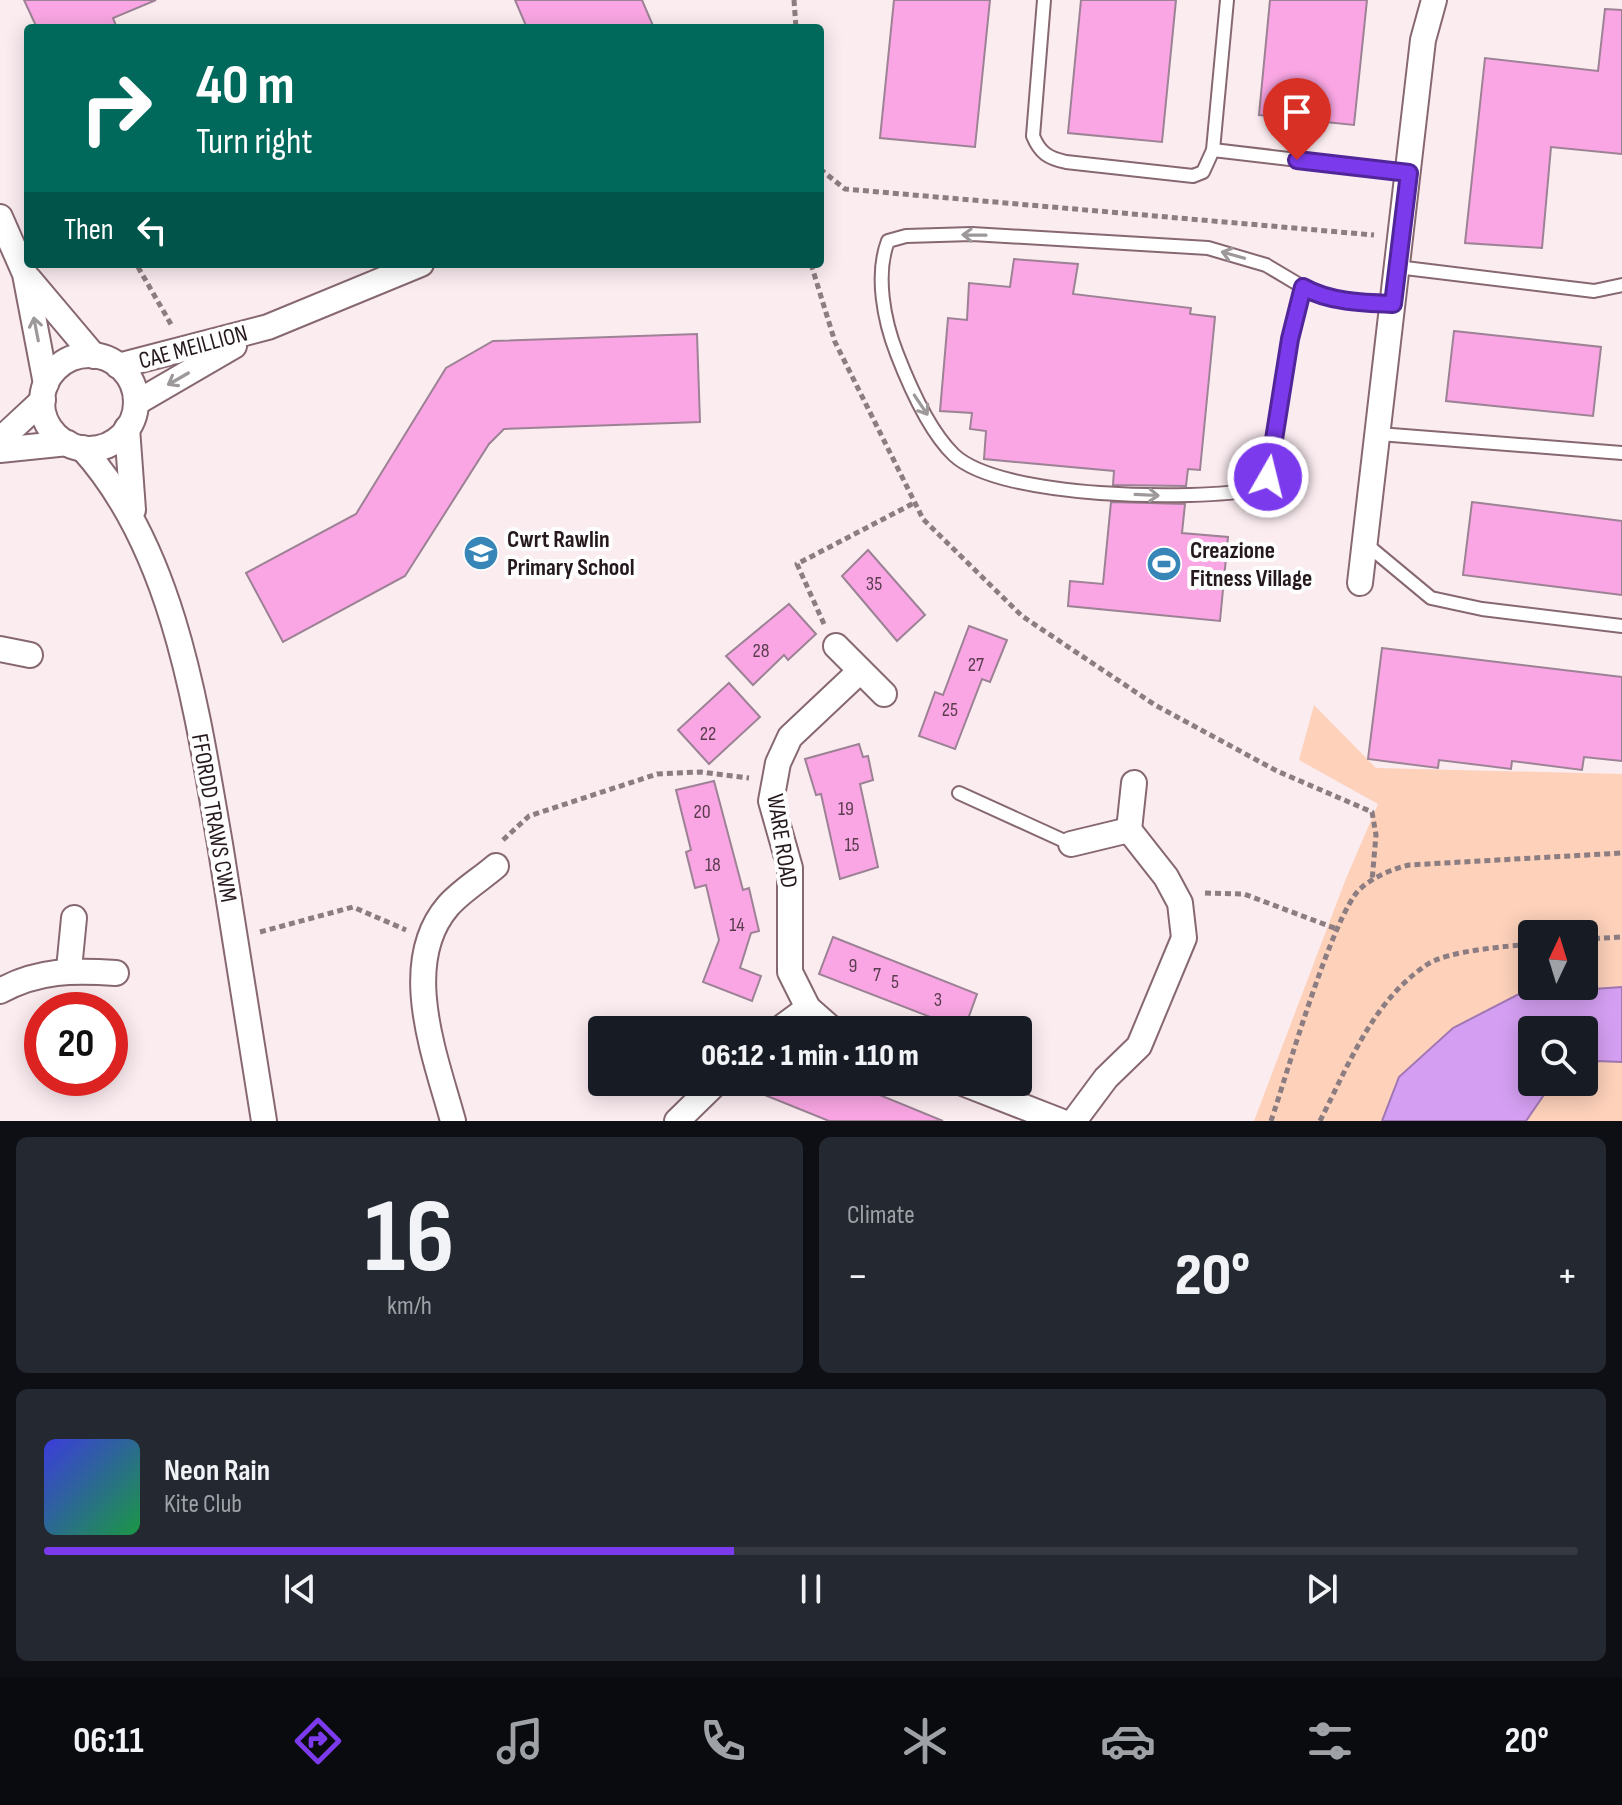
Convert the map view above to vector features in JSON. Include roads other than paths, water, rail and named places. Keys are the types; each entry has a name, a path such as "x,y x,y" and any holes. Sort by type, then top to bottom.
{"street":[{"path":"1360,583 1423,40 1434,0"},
{"path":"0,217 25,274 47,422 75,446"},
{"name":"CAE MEILLION","path":"118,366 268,327 411,268"},
{"path":"0,450 112,443 127,428 136,403 134,387 118,366 94,356 25,274"},
{"name":"CAE MEILLION","path":"136,403 268,327"},
{"path":"0,440 44,392 57,368 69,360 94,356"},
{"name":"FFORDD TRAWS CWM","path":"127,428 127,459 135,523"},
{"name":"FFORDD TRAWS CWM","path":"75,446 104,473 135,523 182,650 209,782 264,1121"},
{"path":"836,646 884,694"},
{"path":"0,649 30,655"},
{"name":"WARE ROAD","path":"817,1016 808,1008 790,972 791,879 771,801 773,782 790,737 860,671"},
{"path":"1074,1121 1106,1078 1139,1046 1184,938 1176,897 1166,877 1129,830 1134,783"},
{"path":"1071,844 1129,830"},
{"path":"453,1121 431,1039 423,973 430,941 447,907 496,866"},
{"path":"69,969 74,918"},
{"path":"0,991 38,976 69,969 116,973"},
{"path":"797,1016 808,1008"},
{"path":"677,1121 703,1096"},
{"path":"996,1096 1060,1121"}],"lane":[{"path":"1044,0 1033,136 1039,150 1053,159 1066,162 1193,176 1203,172 1213,150 1227,0"},
{"path":"1213,150 1409,173"},
{"path":"1303,287 1290,339 1268,477 1258,489 1232,494 1150,496 1028,484 981,473 953,454 911,391 889,333 880,261 888,241 906,236 972,234 1208,248 1266,265 1303,287 1313,293 1358,303 1393,304"},
{"path":"1397,267 1594,291 1622,285"},
{"path":"1379,434 1622,453"},
{"path":"1366,544 1431,598 1482,609 1622,626"},
{"path":"959,793 1071,844"}],"place":[{"name":"Cwrt Rawlin Primary School","path":"481,553"},
{"name":"Creazione Fitness Village","path":"1164,564"}]}
